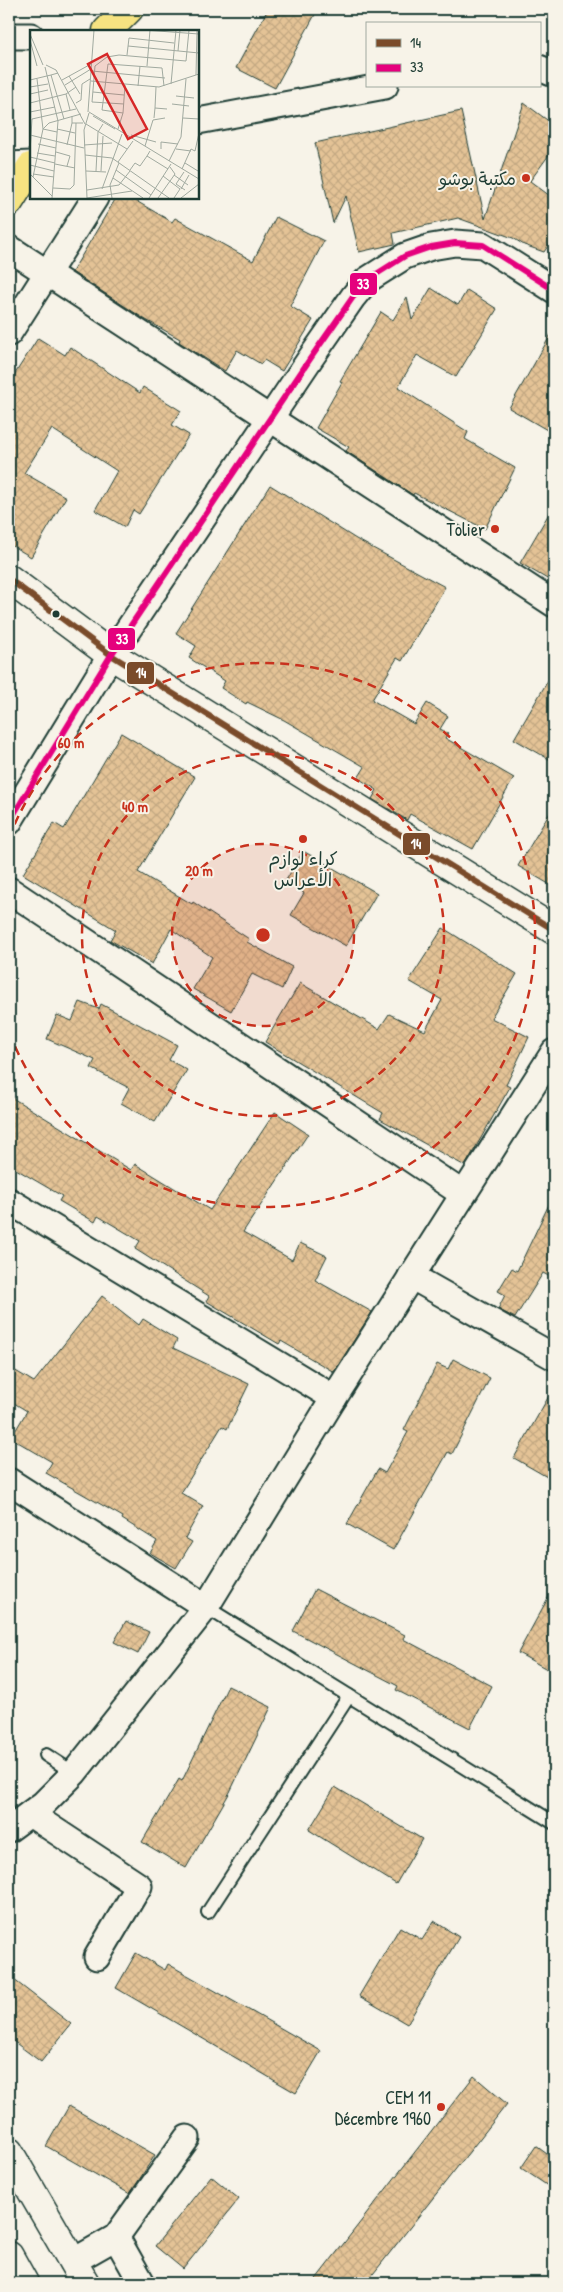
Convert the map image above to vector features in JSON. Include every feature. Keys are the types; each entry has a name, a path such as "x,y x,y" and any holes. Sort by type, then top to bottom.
{"main road":[{"path":"107,30 114,9"},
{"path":"108,30 129,9"},
{"path":"9,202 30,168"},
{"path":"9,579 112,655 554,930"},
{"path":"9,2152 78,2273"},
{"path":"9,2256 24,2283"}],"street":[{"path":"9,36 30,36"},
{"path":"540,68 554,74"},
{"path":"199,121 374,88"},
{"path":"9,165 30,166"},
{"path":"9,333 94,199"},
{"path":"9,822 112,655 353,297 368,280 405,256 431,247 455,243 483,245 554,290"},
{"path":"9,248 47,275 272,419 554,604"},
{"path":"9,890 463,1194"},
{"path":"9,1829 44,1804 74,1773 206,1607 334,1398 554,1052"},
{"path":"9,1200 334,1398"},
{"path":"411,1276 554,1357"},
{"path":"9,1481 206,1607"},
{"path":"30,1814 139,1886 97,1957"},
{"path":"78,2273 116,2237 186,2138"},
{"path":"116,2237 142,2283"}],"lane":[{"path":"206,1607 554,1823"},
{"path":"208,1912 349,1696"},
{"path":"46,1755 74,1773"}],"building":[{"path":"268,9 318,9 275,88 236,68"},
{"path":"524,103 554,125 554,148 530,181 554,199 554,237 544,252 524,245 513,238 458,218 393,233 395,244 359,252 346,196 333,223 315,143 461,111 485,219"},
{"path":"115,199 133,199 172,222 175,218 253,261 276,217 324,241 290,306 313,320 282,371 264,360 261,364 237,350 225,371 179,342 180,339 146,320 72,272"},
{"path":"431,288 458,305 467,290 497,309 456,377 417,355 398,387 468,432 465,439 515,468 485,529 414,493 413,495 346,451 349,447 316,428 342,382 340,381 381,312 393,320 407,297 412,320"},
{"path":"554,329 554,434 509,408"},
{"path":"38,338 65,355 70,347 140,393 143,387 181,411 172,425 189,435 139,514 133,510 125,527 95,510 117,471 52,429 24,473 66,497 31,557 9,544 9,383"},
{"path":"270,485 356,539 445,587 402,661 397,658 372,700 414,724 427,703 448,716 440,729 448,733 445,738 514,778 473,849 410,814 407,820 372,799 377,790 358,778 365,767 284,720 247,702 246,704 221,688 225,681 189,658 196,646 176,633"},
{"path":"554,505 554,583 520,563"},
{"path":"554,670 554,762 514,739"},
{"path":"121,733 195,777 138,872 192,904 193,902 249,939 247,942 292,967 282,989 252,974 231,1011 193,989 212,957 171,929 152,964 110,940 116,930 23,874 54,823 64,829"},
{"path":"554,806 554,887 518,866"},
{"path":"303,851 377,893 346,946 291,915 304,893 285,882"},
{"path":"443,928 517,974 491,1018 529,1037 506,1085 510,1087 465,1166 380,1119 383,1113 265,1042 300,983 379,1029 389,1014 425,1031 442,1000 409,981"},
{"path":"80,1002 99,1009 101,1004 177,1045 169,1060 187,1070 155,1122 121,1103 129,1088 91,1068 95,1060 47,1039 57,1015 72,1021"},
{"path":"9,1096 131,1170 135,1164 210,1210 275,1112 308,1134 243,1232 292,1260 300,1243 327,1256 315,1280 372,1312 334,1372 281,1341 279,1344 206,1301 209,1296 135,1249 140,1241 98,1216 95,1222 59,1201 62,1196 9,1165"},
{"path":"554,1194 554,1279 543,1273 515,1318 498,1309 505,1295 498,1291 512,1268 517,1271"},
{"path":"102,1296 139,1325 143,1319 177,1340 173,1348 249,1384 227,1429 222,1426 181,1493 203,1506 185,1538 192,1542 176,1568 150,1553 157,1541 122,1519 123,1517 46,1473 52,1462 11,1438 27,1411 9,1400 9,1367 34,1382"},
{"path":"453,1359 490,1378 452,1454 448,1452 393,1550 347,1524 378,1469 385,1473 408,1432 404,1430 437,1364 448,1369"},
{"path":"554,1387 554,1481 514,1458"},
{"path":"554,1587 554,1673 518,1653"},
{"path":"315,1589 405,1635 403,1639 492,1686 470,1728 396,1690 398,1686 293,1631"},
{"path":"126,1621 149,1632 138,1654 114,1642"},
{"path":"228,1686 271,1707 230,1792 186,1868 142,1842 179,1779 182,1781"},
{"path":"335,1787 422,1839 396,1884 309,1830"},
{"path":"434,1921 459,1937 407,2024 359,1996 400,1927 422,1940"},
{"path":"136,1953 165,1970 168,1964 321,2051 296,2093 116,1988"},
{"path":"9,1976 71,2024 41,2062 9,2038"},
{"path":"474,2076 507,2104 366,2283 313,2283"},
{"path":"69,2106 155,2155 130,2194 46,2146"},
{"path":"536,2146 554,2159 554,2190 521,2168"},
{"path":"211,2176 239,2199 183,2269 155,2246"}],"transit line":[{"name":"33","path":"9,822 111,655 310,359 367,280 405,256 431,247 455,243 483,245 554,290"},
{"name":"14","path":"9,579 111,655 554,930"}],"place":[{"name":"مكتبة بوشو","path":"526,178"},
{"name":"Tolier","path":"495,529"},
{"name":"كراء لوازم الأعراس","path":"303,839"},
{"name":"CEM 11 Décembre 1960","path":"441,2107"}]}
